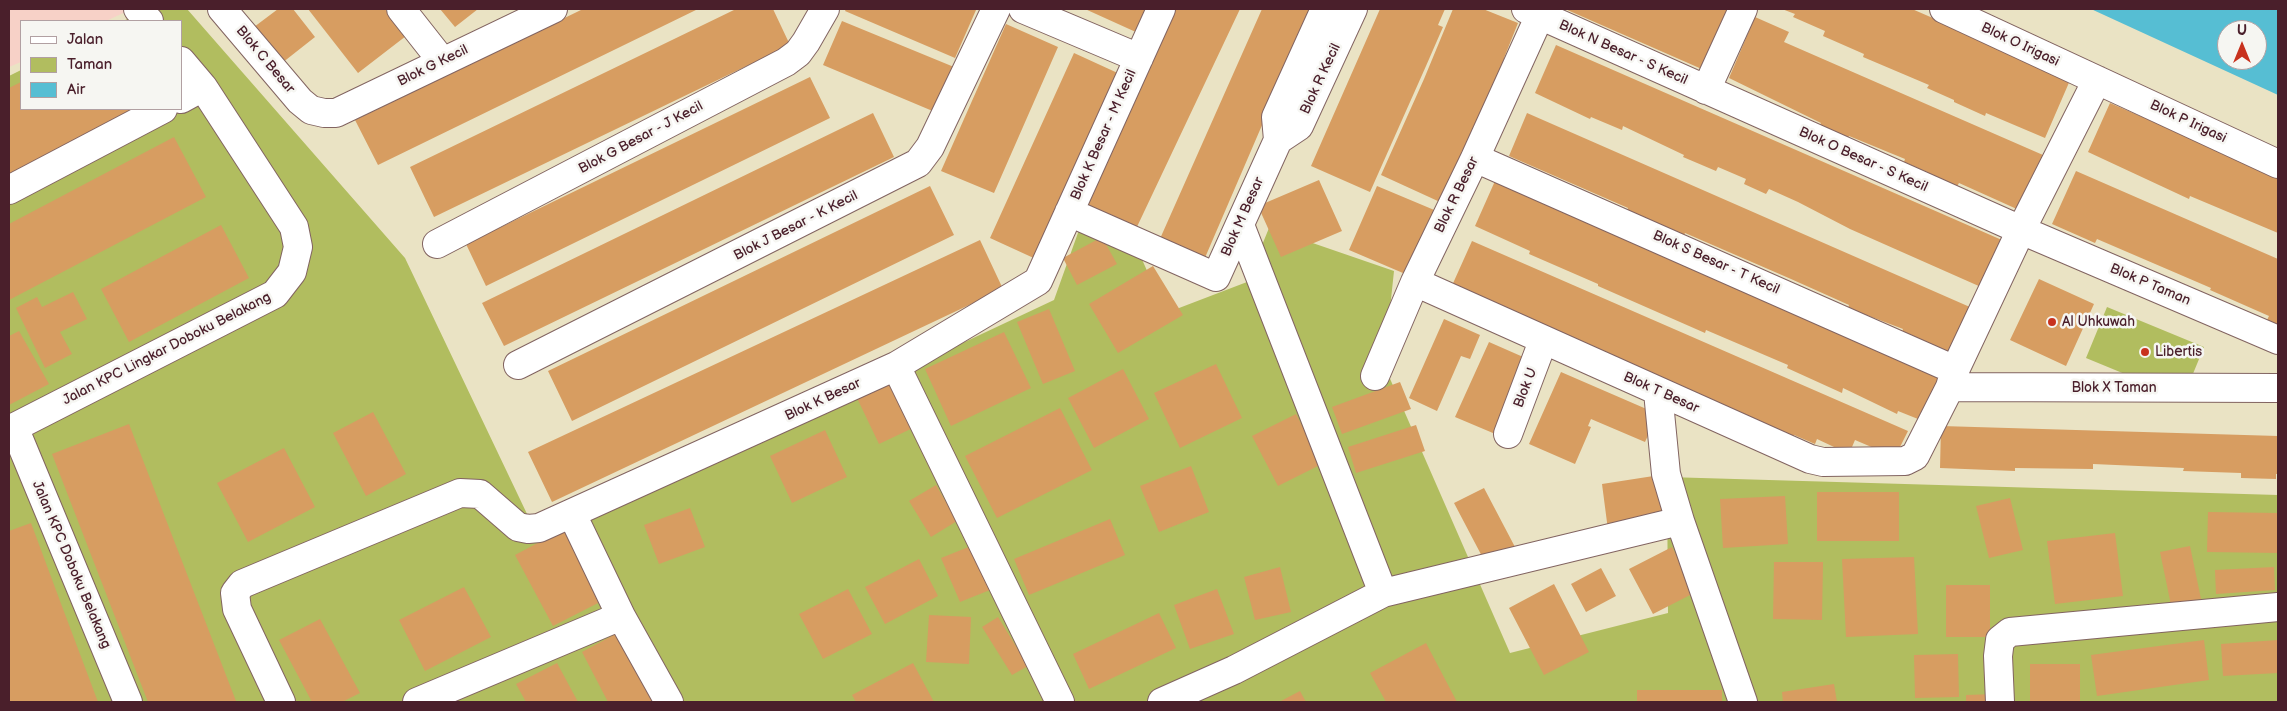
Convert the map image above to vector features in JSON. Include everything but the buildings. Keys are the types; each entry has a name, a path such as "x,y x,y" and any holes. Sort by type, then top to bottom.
{"street":[{"path":"138,9 148,20"},
{"name":"Blok C Besar","path":"222,9 300,101 311,110"},
{"path":"401,9 442,61"},
{"name":"Blok G Kecil","path":"311,110 324,114 336,113 553,9"},
{"name":"Blok G Besar - J Kecil","path":"437,244 786,62 798,54 825,9"},
{"name":"Blok J Besar - K Kecil","path":"518,365 918,164 930,147 996,9"},
{"path":"1023,9 1139,58"},
{"name":"Blok K Besar - M Kecil","path":"1069,212 1161,9"},
{"name":"Blok M Besar","path":"1069,212 1216,277 1278,140 1276,117 1325,9"},
{"name":"Blok R Kecil","path":"1278,140 1299,126 1353,9"},
{"path":"1706,90 1743,9"},
{"name":"Blok O Irigasi","path":"1944,9 2097,80"},
{"name":"Blok N Besar - S Kecil","path":"1533,12 1706,90"},
{"name":"Blok R Besar","path":"1376,376 1415,282 1475,158 1533,12"},
{"name":"Jalan KPC Lingkar Doboku Belakang","path":"11,429 275,294 292,272 298,247 294,227 192,93 182,64"},
{"path":"1953,379 2021,230 2097,80"},
{"name":"Blok P Irigasi","path":"2097,80 2278,164"},
{"name":"Blok O Besar - S Kecil","path":"1706,90 2021,230"},
{"path":"9,190 161,110"},
{"name":"Blok S Besar - T Kecil","path":"1475,158 1953,379"},
{"name":"Blok K Besar","path":"281,702 237,609 234,593 242,584 460,493 480,494 518,527 528,529 539,528 572,514 896,366 1038,281 1069,212"},
{"path":"1240,224 1383,593"},
{"name":"Blok P Taman","path":"2021,230 2278,340"},
{"name":"Blok T Besar","path":"1415,282 1658,392 1810,459 1823,462 1897,462 1906,461 1915,456 1953,379"},
{"name":"Blok U","path":"1508,434 1543,341"},
{"path":"896,366 1060,702"},
{"name":"Blok X Taman","path":"1953,379 2278,388"},
{"path":"1658,392 1666,474 1743,702"},
{"name":"Jalan KPC Doboku Belakang","path":"11,429 128,702"},
{"path":"572,514 621,616 669,702"},
{"path":"1162,702 1234,670 1383,593 1680,520"},
{"path":"2000,702 1998,656 2000,640 2010,632 2278,607"},
{"path":"418,702 621,616"}],"shaded area":[{"path":"9,9 132,9 108,20 20,20 20,62 9,67"}],"green space":[{"path":"149,9 187,9 405,258 538,537 901,372 1054,300 1079,230 1140,255 1166,313 1247,282 1269,228 1394,271 1384,365 1510,653 1668,613 1667,477 2278,495 2278,702 9,702 9,76 20,70 20,110 182,110 182,20 125,20"},
{"name":"Libertis","path":"2107,307 2204,347 2183,398 2086,358"}],"water":[{"path":"2091,9 2278,10 2278,95 2224,70 2267,70 2267,20 2217,20 2217,67"}],"place":[{"name":"Al Uhkuwah","path":"2052,322"},
{"name":"Libertis","path":"2145,352"}]}
